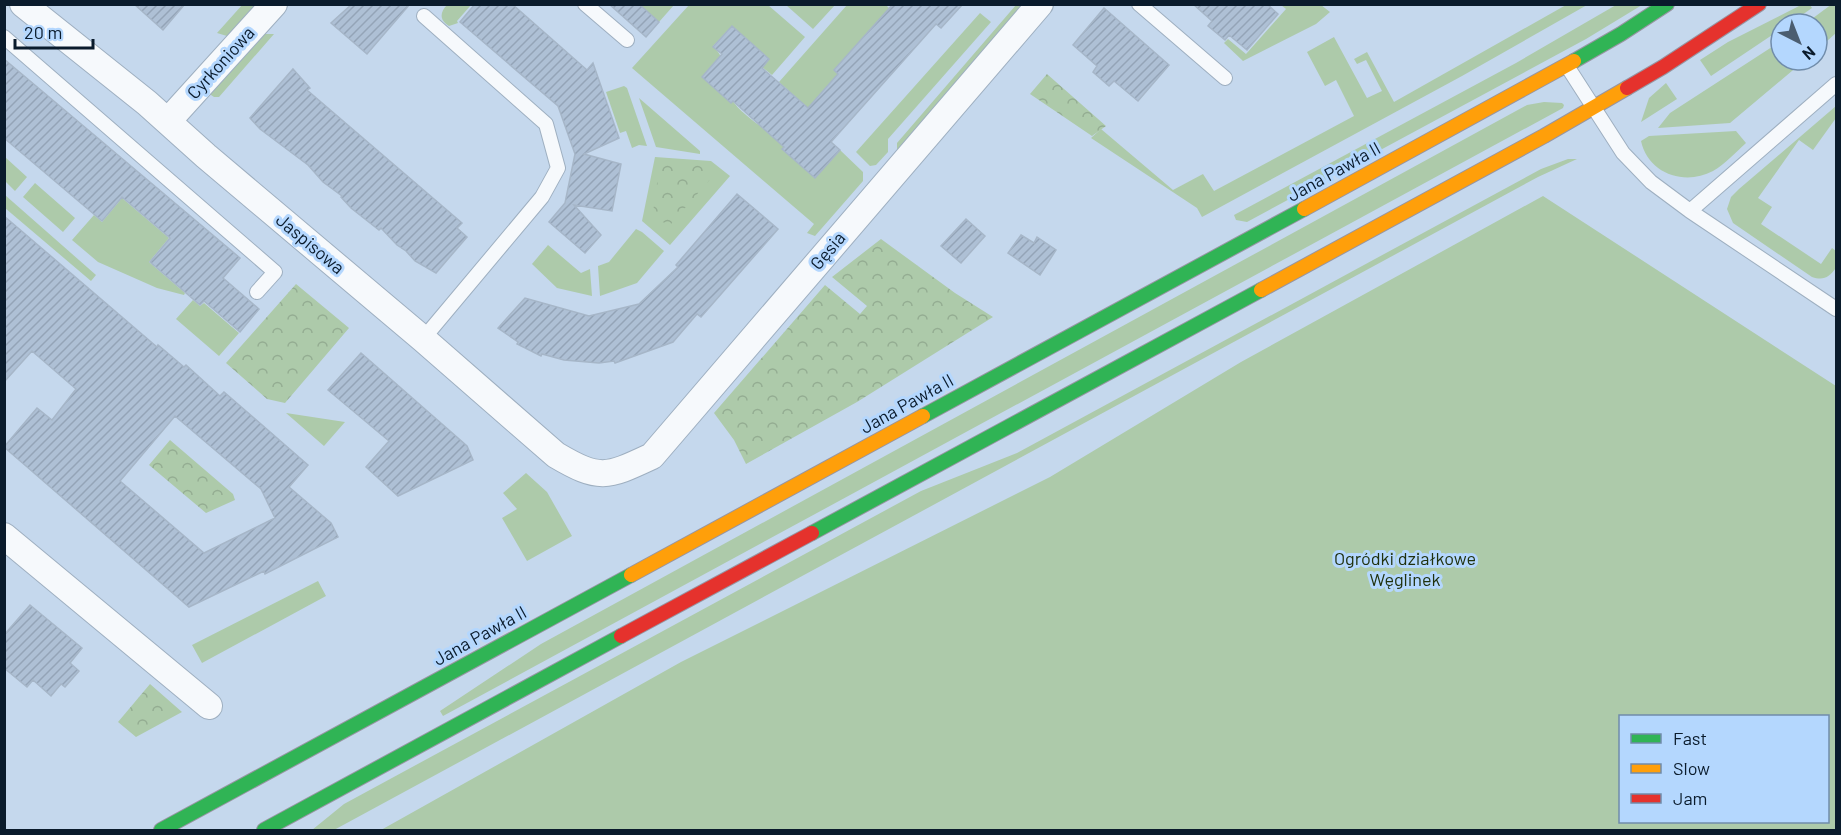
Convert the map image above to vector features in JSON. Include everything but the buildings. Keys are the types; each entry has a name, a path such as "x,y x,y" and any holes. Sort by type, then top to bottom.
{"main road":[{"name":"Jana Pawła II","path":"161,831 1567,66 1667,4"},
{"path":"264,831 1593,109 1663,67 1759,4"}],"street":[{"name":"Jaspisowa","path":"23,4 168,121 556,456 580,470 602,474"},
{"name":"Cyrkoniowa","path":"168,121 274,4"},
{"name":"Gęsia","path":"602,474 623,469 652,456 1040,4"},
{"path":"4,536 209,706"}],"lane":[{"path":"585,4 627,40"},
{"path":"1139,4 1225,78"},
{"path":"423,339 542,197 558,168 546,124 424,16"},
{"path":"4,37 275,272 257,292"},
{"path":"1567,66 1593,109 1635,167 1690,211 1836,309"},
{"path":"1690,211 1836,84"},
{"path":"1822,299 1836,294"}],"green space":[{"path":"243,4 256,5 227,36 217,33"},
{"path":"1832,4 1836,5 1836,33 1829,39 1829,12 1821,12"},
{"path":"447,5 471,5 457,21 458,23 449,26 443,21 442,16"},
{"path":"639,5 674,5 659,22"},
{"path":"689,5 768,5 805,37 772,75 762,67 769,59 732,26 713,46 722,58 735,104 756,123 787,143 782,149 815,177 840,150 863,172 863,181 815,236 807,233 814,224 632,68"},
{"path":"786,5 835,5 813,29"},
{"path":"847,5 886,5 893,12 808,108 779,82"},
{"path":"1016,5 1027,5 897,154 897,143"},
{"path":"1281,5 1321,5 1330,12 1316,24 1243,61 1224,43 1228,39 1246,54 1286,9"},
{"path":"1566,5 1587,5 1462,76 1202,217 1197,208 1091,138 1101,129 1173,190 1203,174 1214,191 1354,116 1336,80 1325,86 1307,52 1334,37 1367,98 1382,91 1366,60 1357,64 1354,59 1367,52 1394,102"},
{"path":"1616,5 1642,5 1586,39 1247,222 1236,220 1234,215 1516,63"},
{"path":"1801,5 1810,5 1812,8 1806,12 1787,12"},
{"path":"980,13 991,22 888,139 888,152 876,165 870,166 856,152"},
{"path":"1769,21 1769,37 1711,76 1700,60 1728,42"},
{"path":"263,34 274,34 219,97 208,93"},
{"path":"1769,49 1769,72 1791,72 1730,123 1658,128 1670,113"},
{"path":"1047,74 1106,126 1092,136 1030,94"},
{"path":"1666,83 1677,99 1641,122 1649,98"},
{"path":"624,86 627,88 647,146 639,145 632,148 626,131 620,133 606,92"},
{"path":"639,98 700,151 700,154 656,147"},
{"path":"1544,102 1564,105 1563,108 443,716 440,711 541,644 1527,105"},
{"path":"1836,106 1836,118 1813,150 1799,140 1758,198 1772,207 1761,224 1821,264 1832,248 1836,251 1836,268 1828,276 1820,279 1812,277 1733,223 1727,209 1731,197 1739,189"},
{"path":"1736,131 1746,143 1713,171 1691,177 1680,177 1659,169 1651,162 1641,141 1649,136"},
{"path":"5,157 27,177 15,191 5,181"},
{"path":"655,157 711,161 730,176 670,245 642,221"},
{"path":"1568,159 1577,159 1538,177 334,830 312,830 344,804 921,491 1017,453 1541,169"},
{"path":"660,161 705,166 713,176 671,224 652,220"},
{"path":"35,183 75,218 63,232 23,197"},
{"path":"5,195 96,275 91,281 5,208"},
{"name":"Ogródki działkowe Węglinek","path":"1543,196 1836,386 1836,830 381,830 681,662 1050,477 1241,362"},
{"path":"122,198 169,238 149,262 185,293 184,295 157,288 98,262 72,240 94,215 102,222"},
{"path":"636,229 664,251 637,283 600,296 598,266 609,262"},
{"path":"881,239 955,293 993,317 857,402 746,464 734,440 714,413 825,285 860,314 867,306 832,277"},
{"path":"548,245 581,273 590,269 592,296 557,288 532,264"},
{"path":"296,284 349,328 285,403 267,399 226,363"},
{"path":"193,300 200,306 204,303 239,333 219,356 176,319"},
{"path":"286,413 345,422 324,446"},
{"path":"170,440 233,494 235,500 206,513 149,465"},
{"path":"526,473 547,492 572,536 527,561 502,518 517,509 503,493"},
{"path":"318,581 326,596 202,663 192,645"},
{"path":"150,684 182,712 136,737 118,722"}],"traffic: fast":[{"path":"1574,61 1667,4"},
{"path":"923,416 1304,209"},
{"path":"812,533 1261,290"},
{"path":"161,830 631,575"},
{"path":"264,830 621,636"}],"traffic: slow":[{"path":"1304,209 1574,61"},
{"path":"1261,290 1544,136 1627,88"},
{"path":"631,575 923,416"}],"traffic: jam":[{"path":"1627,88 1759,4"},
{"path":"621,636 812,533"}]}
